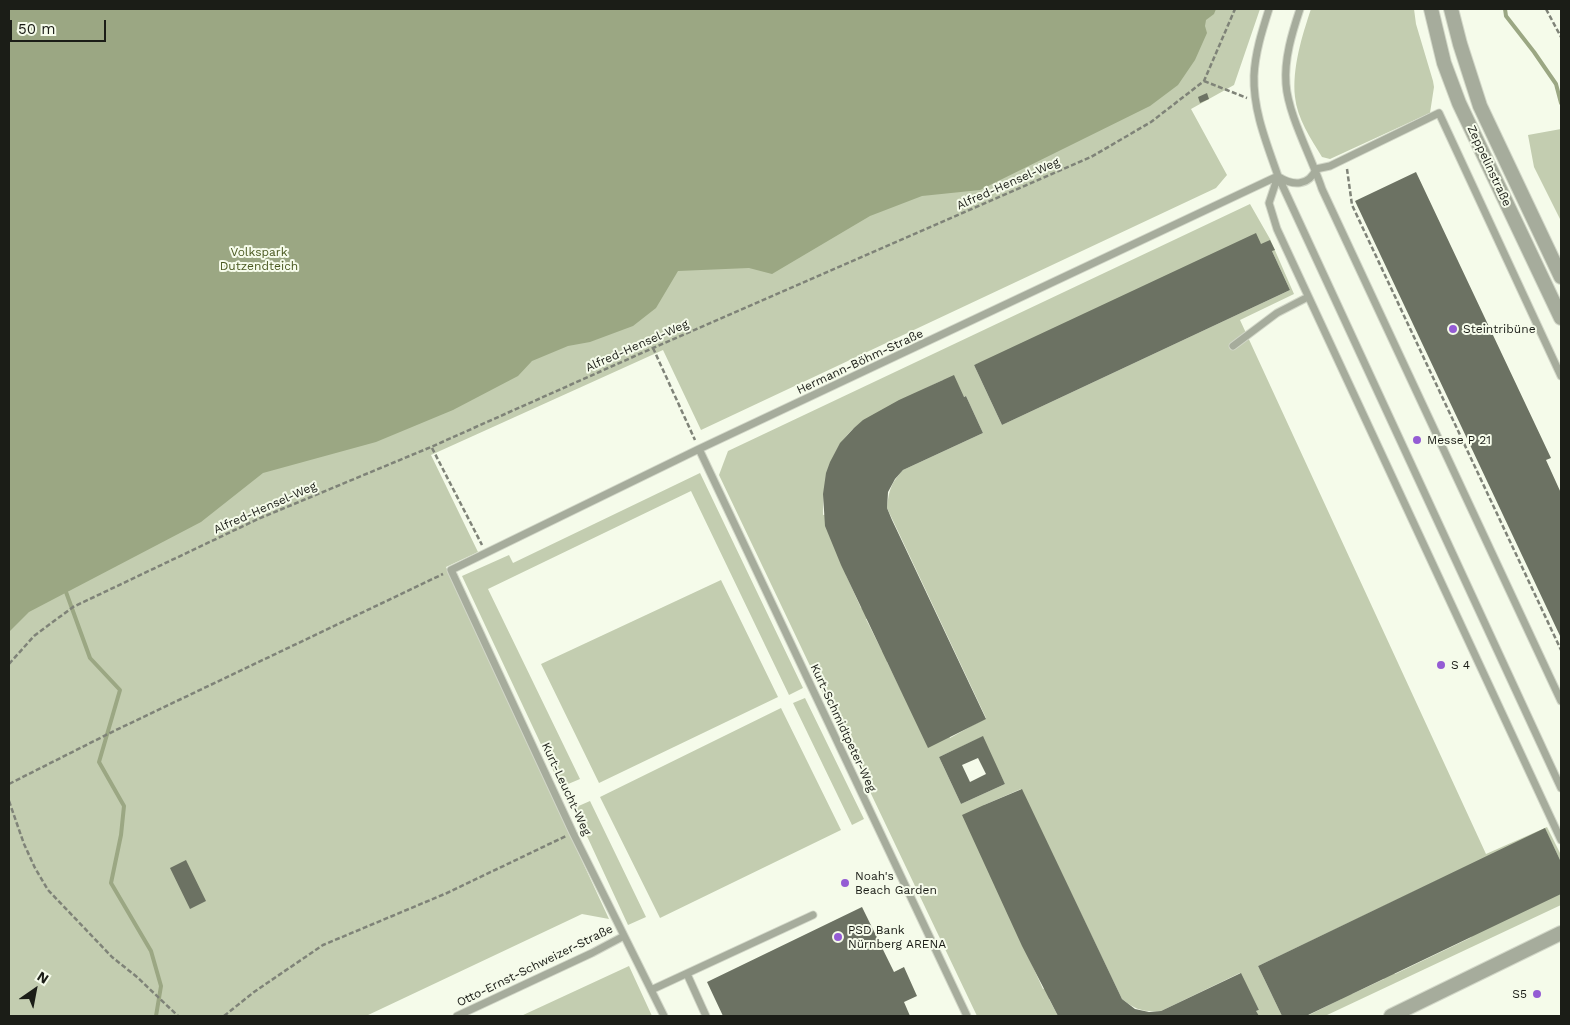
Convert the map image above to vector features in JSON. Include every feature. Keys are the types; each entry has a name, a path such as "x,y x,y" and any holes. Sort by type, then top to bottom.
{"street":[{"name":"Zeppelinstraße","path":"1431,9 1444,63 1459,103 1561,318"},
{"name":"Zeppelinstraße","path":"1452,9 1460,44 1480,106 1561,277"},
{"path":"1391,1016 1561,933"}],"lane":[{"path":"1269,9 1258,48 1255,67 1256,101 1263,133 1278,176 1561,788"},
{"path":"1300,9 1288,51 1286,83 1294,114 1326,198 1561,701"},
{"path":"1278,176 1288,181 1301,183 1309,180 1316,169 1330,166 1440,113 1561,376"},
{"path":"1278,176 1269,203 1277,229 1561,840"},
{"name":"Hermann-Böhm-Straße","path":"451,570 699,449 1278,176"},
{"path":"1233,346 1277,313 1308,297"},
{"name":"Kurt-Schmidtpeter-Weg","path":"699,449 968,1016"},
{"name":"Kurt-Leucht-Weg","path":"451,570 573,833 664,1016"},
{"path":"651,990 813,915"},
{"name":"Otto-Ernst-Schweizer-Straße","path":"457,1016 592,953 624,936"},
{"path":"687,974 706,1016"}],"path":[{"name":"Alfred-Hensel-Weg","path":"9,664 34,636 73,607 258,519 431,447 1091,157 1151,122 1204,81 1235,9"},
{"path":"1546,9 1561,37"},
{"path":"1204,81 1256,101"},
{"path":"1345,159 1352,205 1561,650"},
{"path":"653,348 699,449"},
{"path":"431,447 486,553"},
{"path":"9,784 114,731 451,570"},
{"path":"9,801 24,844 48,890 112,957 137,977 178,1016"},
{"path":"224,1016 254,992 323,944 447,893 573,833"}],"green space":[{"name":"Volkspark Dutzendteich","path":"9,9 1260,9 1234,85 1191,109 1227,175 1216,188 701,430 663,350 431,455 478,552 446,567 609,919 582,914 366,1016 9,1016"},
{"path":"1311,9 1414,9 1416,24 1434,87 1430,113 1330,159 1322,157 1309,136 1299,113 1294,86 1301,41"},
{"path":"1561,129 1561,221 1534,167 1528,135"},
{"path":"1250,204 1270,239 1294,294 1240,320 1486,854 1547,827 1561,855 1561,862 1545,829 1258,966 1282,1016 1246,1016 1259,1010 1240,973 1161,1011 1144,1011 1131,1006 1122,999 1021,789 984,805 989,815 1028,956 1043,989 1065,978 1070,989 1049,999 1058,1016 977,1016 719,475 728,451","holes":["1272,251 1290,290 1002,425 974,365","943,380 953,401 966,396 983,433 903,470 891,487 887,508 986,718 950,738 946,728 903,694 887,662 908,652 882,651 866,619 888,609 883,599 861,608 846,575 867,566 847,511 823,515 824,492 829,469 844,439 862,423","982,737 1005,784 961,804 939,757"]},
{"path":"700,473 803,688 789,695 691,491 488,589 580,779 561,787 462,576 509,555 513,563"},
{"path":"721,580 778,697 599,783 541,664"},
{"path":"805,698 864,819 852,825 793,703"},
{"path":"781,708 841,830 660,918 600,797"},
{"path":"590,801 646,917 628,925 574,808"},
{"path":"1561,869 1561,905 1325,1016 1296,1016 1288,999 1309,1015 1341,999 1331,978 1352,994 1384,979 1374,958 1395,974 1470,938 1547,875"},
{"path":"629,966 652,1016 521,1016"}],"shaded area":[{"name":"Volkspark Dutzendteich","path":"9,9 1216,9 1214,14 1206,20 1207,33 1195,60 1178,85 1150,106 980,190 922,196 870,216 772,274 749,268 678,271 656,308 633,326 590,342 568,346 532,361 518,376 453,410 376,442 263,473 201,522 29,612 9,632"}],"building":[{"path":"1207,93 1209,99 1200,103 1198,97"},
{"name":"Steintribüne","path":"1416,172 1551,458 1546,460 1561,493 1561,638 1355,201"},
{"path":"1256,233 1261,244 1270,240 1275,250 1272,251 1290,290 1002,425 974,365"},
{"path":"954,375 983,433 903,470 895,479 888,492 887,508 892,520 986,719 928,748 841,565 825,526 823,494 826,473 830,462 840,443 854,428 863,420 899,400"},
{"path":"983,736 1005,784 961,804 939,757","holes":["978,758 986,774 970,782 962,765"]},
{"path":"1022,789 1122,999 1135,1009 1149,1012 1161,1011 1241,973 1259,1010 1256,1011 1259,1016 1058,1016 1022,946 962,815"},
{"path":"1545,828 1561,862 1561,894 1306,1016 1282,1016 1258,966"},
{"path":"186,860 206,901 190,909 170,868"},
{"name":"PSD Bank Nürnberg ARENA","path":"862,907 894,972 904,967 917,996 904,1002 910,1016 723,1016 707,982"}],"waterway":[{"path":"1505,9 1506,16 1556,84 1561,103"},
{"path":"66,592 90,658 120,690 99,762 124,806 121,835 111,883 151,951 161,986 156,1016"}],"place":[{"name":"Steintribüne","path":"1453,329"},
{"name":"Messe P 21","path":"1417,440"},
{"name":"S 4","path":"1441,665"},
{"name":"Noah's Beach Garden","path":"845,883"},
{"name":"PSD Bank Nürnberg ARENA","path":"838,937"},
{"name":"S5","path":"1537,994"}]}
